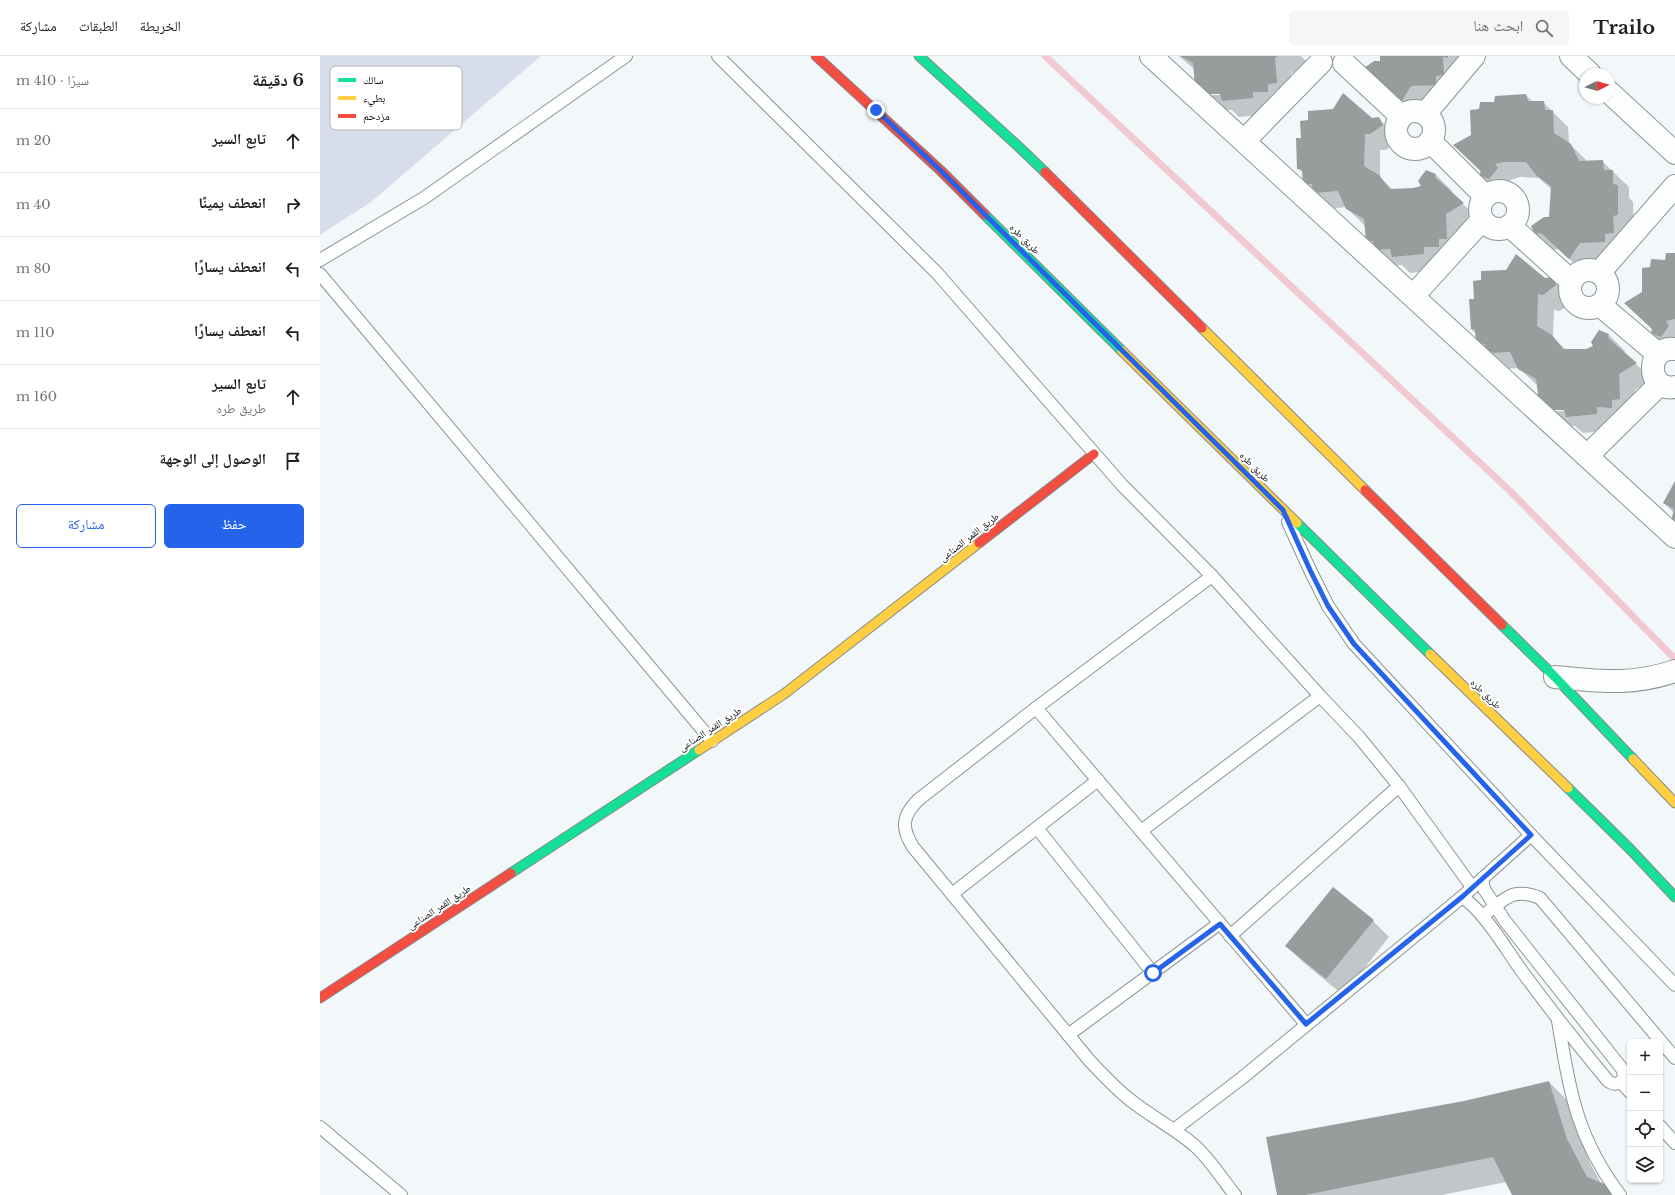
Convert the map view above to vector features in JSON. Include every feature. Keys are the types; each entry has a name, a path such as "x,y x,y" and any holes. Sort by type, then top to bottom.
{"main road":[{"name":"طريق طره","path":"816,56 940,170 1283,510 1630,849 1675,897"},
{"path":"919,56 1019,147 1555,678 1675,803"},
{"name":"طريق القمر الصناعى","path":"320,998 784,694 1094,454"}],"street":[{"path":"1151,56 1675,537"},
{"path":"1425,114 1474,56"},
{"path":"1571,56 1584,68"},
{"path":"1244,141 1318,59 1332,66 1346,59 1401,116"},
{"path":"1615,98 1675,153"},
{"path":"1413,110 1425,114 1433,123 1433,136 1430,141 1420,148 1408,148 1403,145 1396,134 1397,121 1401,116 1413,110"},
{"path":"1430,141 1485,196"},
{"path":"1599,273 1675,186"},
{"path":"1497,191 1503,191 1514,198 1518,209 1514,221 1510,226 1498,229 1492,228 1482,220 1480,208 1485,196 1497,191"},
{"path":"1413,296 1482,220"},
{"path":"1510,226 1571,281"},
{"path":"1587,270 1599,273 1607,283 1608,289 1604,301 1594,308 1588,309 1577,305 1572,300 1570,294 1569,287 1571,281 1580,272 1587,270"},
{"path":"1587,456 1667,385 1655,379 1653,373 1654,360 1667,352 1600,305"},
{"path":"1555,678 1613,682 1636,681 1675,671"}],"lane":[{"path":"320,260 424,198 626,56"},
{"path":"718,56 937,273 1122,485 1212,576 1359,737 1477,883 1484,889 1495,907 1622,1070 1623,1078 1621,1082"},
{"path":"320,274 712,741"},
{"path":"1283,510 1328,606 1354,644 1531,835 1675,985"},
{"path":"1212,576 1036,708 918,800 911,807 906,817 904,828 907,838 913,847 1068,1035 1108,1080 1123,1094 1196,1146 1235,1195"},
{"path":"1141,831 1320,696"},
{"path":"1036,708 1306,1024"},
{"path":"952,894 1098,780"},
{"path":"1230,936 1399,786"},
{"path":"1036,828 1153,973"},
{"path":"1174,1130 1242,1078 1462,897 1531,835"},
{"path":"1482,917 1506,898 1517,893 1529,893 1540,898 1675,1058"},
{"path":"1462,897 1482,917 1558,1020 1608,1081 1612,1084 1621,1082"},
{"path":"1068,1035 1220,924"},
{"path":"1558,1020 1568,1082 1574,1108 1583,1133 1594,1156 1620,1195"},
{"path":"1621,1082 1627,1089"},
{"path":"320,1127 401,1195"},
{"path":"1663,1129 1675,1143"}],"shaded area":[{"path":"320,56 541,56 462,124 462,66 330,66 330,130 455,130 371,202 320,235"}],"building":[{"path":"1180,56 1278,56 1275,58 1277,83 1268,84 1268,92 1253,92 1253,98 1222,101 1220,94 1204,94 1203,86 1195,86 1193,63"},
{"path":"1380,56 1448,56 1448,58 1443,57 1444,75 1436,76 1436,85 1411,86 1401,102 1361,70 1374,61 1380,61"},
{"path":"1343,93 1372,118 1379,117 1383,125 1370,134 1365,134 1364,166 1379,175 1390,189 1413,188 1421,186 1418,181 1426,170 1436,174 1435,177 1464,203 1446,214 1447,239 1439,239 1439,247 1424,247 1424,254 1392,257 1390,249 1375,250 1373,241 1366,242 1364,219 1346,209 1338,191 1313,193 1312,184 1303,184 1302,170 1297,169 1296,138 1301,138 1300,121 1308,120 1308,111 1333,109"},
{"path":"1526,94 1528,101 1544,101 1545,110 1553,110 1554,133 1571,144 1579,161 1603,160 1604,170 1613,170 1613,184 1618,185 1618,215 1613,216 1614,233 1605,234 1605,242 1580,243 1569,259 1541,233 1535,234 1531,226 1544,217 1549,217 1551,186 1537,176 1526,162 1503,162 1495,164 1498,168 1489,179 1479,175 1481,171 1453,145 1471,135 1470,110 1479,109 1480,102 1494,102 1495,96"},
{"path":"1666,253 1675,253 1675,319 1666,321 1669,326 1661,337 1651,333 1652,329 1624,303 1642,292 1642,268 1650,267 1651,259 1665,260"},
{"path":"1516,254 1545,278 1552,277 1556,285 1543,295 1538,294 1537,326 1552,335 1563,349 1586,349 1593,346 1591,342 1599,330 1609,334 1608,338 1637,363 1619,374 1620,399 1612,400 1612,408 1597,407 1597,414 1566,417 1564,410 1548,410 1546,402 1539,402 1536,379 1518,369 1510,352 1486,353 1485,344 1476,344 1475,330 1471,329 1469,299 1474,299 1473,281 1481,280 1481,271 1506,270"},
{"path":"1675,481 1675,528 1670,526 1674,509 1663,503"},
{"path":"1333,887 1374,920 1326,979 1285,946"},
{"path":"1549,1081 1567,1139 1587,1177 1607,1185 1616,1195 1512,1195 1493,1157 1305,1195 1277,1195 1266,1137 1464,1101"}],"waterway":[{"path":"1045,56 1509,490 1675,659"}],"traffic: fast":[{"path":"919,56 1045,172"},
{"path":"985,215 1122,351"},
{"path":"1297,523 1430,654"},
{"path":"1502,625 1555,677 1633,759"},
{"path":"511,873 699,750"},
{"path":"1568,788 1630,849 1675,897"}],"traffic: slow":[{"path":"1202,328 1365,490"},
{"path":"1122,351 1297,523"},
{"path":"699,750 784,694 979,543"},
{"path":"1430,654 1568,788"},
{"path":"1633,759 1675,803"}],"traffic: jam":[{"path":"816,56 940,170 985,215"},
{"path":"1045,172 1202,328"},
{"path":"979,543 1094,454"},
{"path":"1365,490 1502,625"},
{"path":"320,998 511,873"}],"route":[{"path":"876,110 940,170 1283,510 1328,606 1354,644 1531,835 1462,897 1306,1024 1220,924 1153,973"}]}
